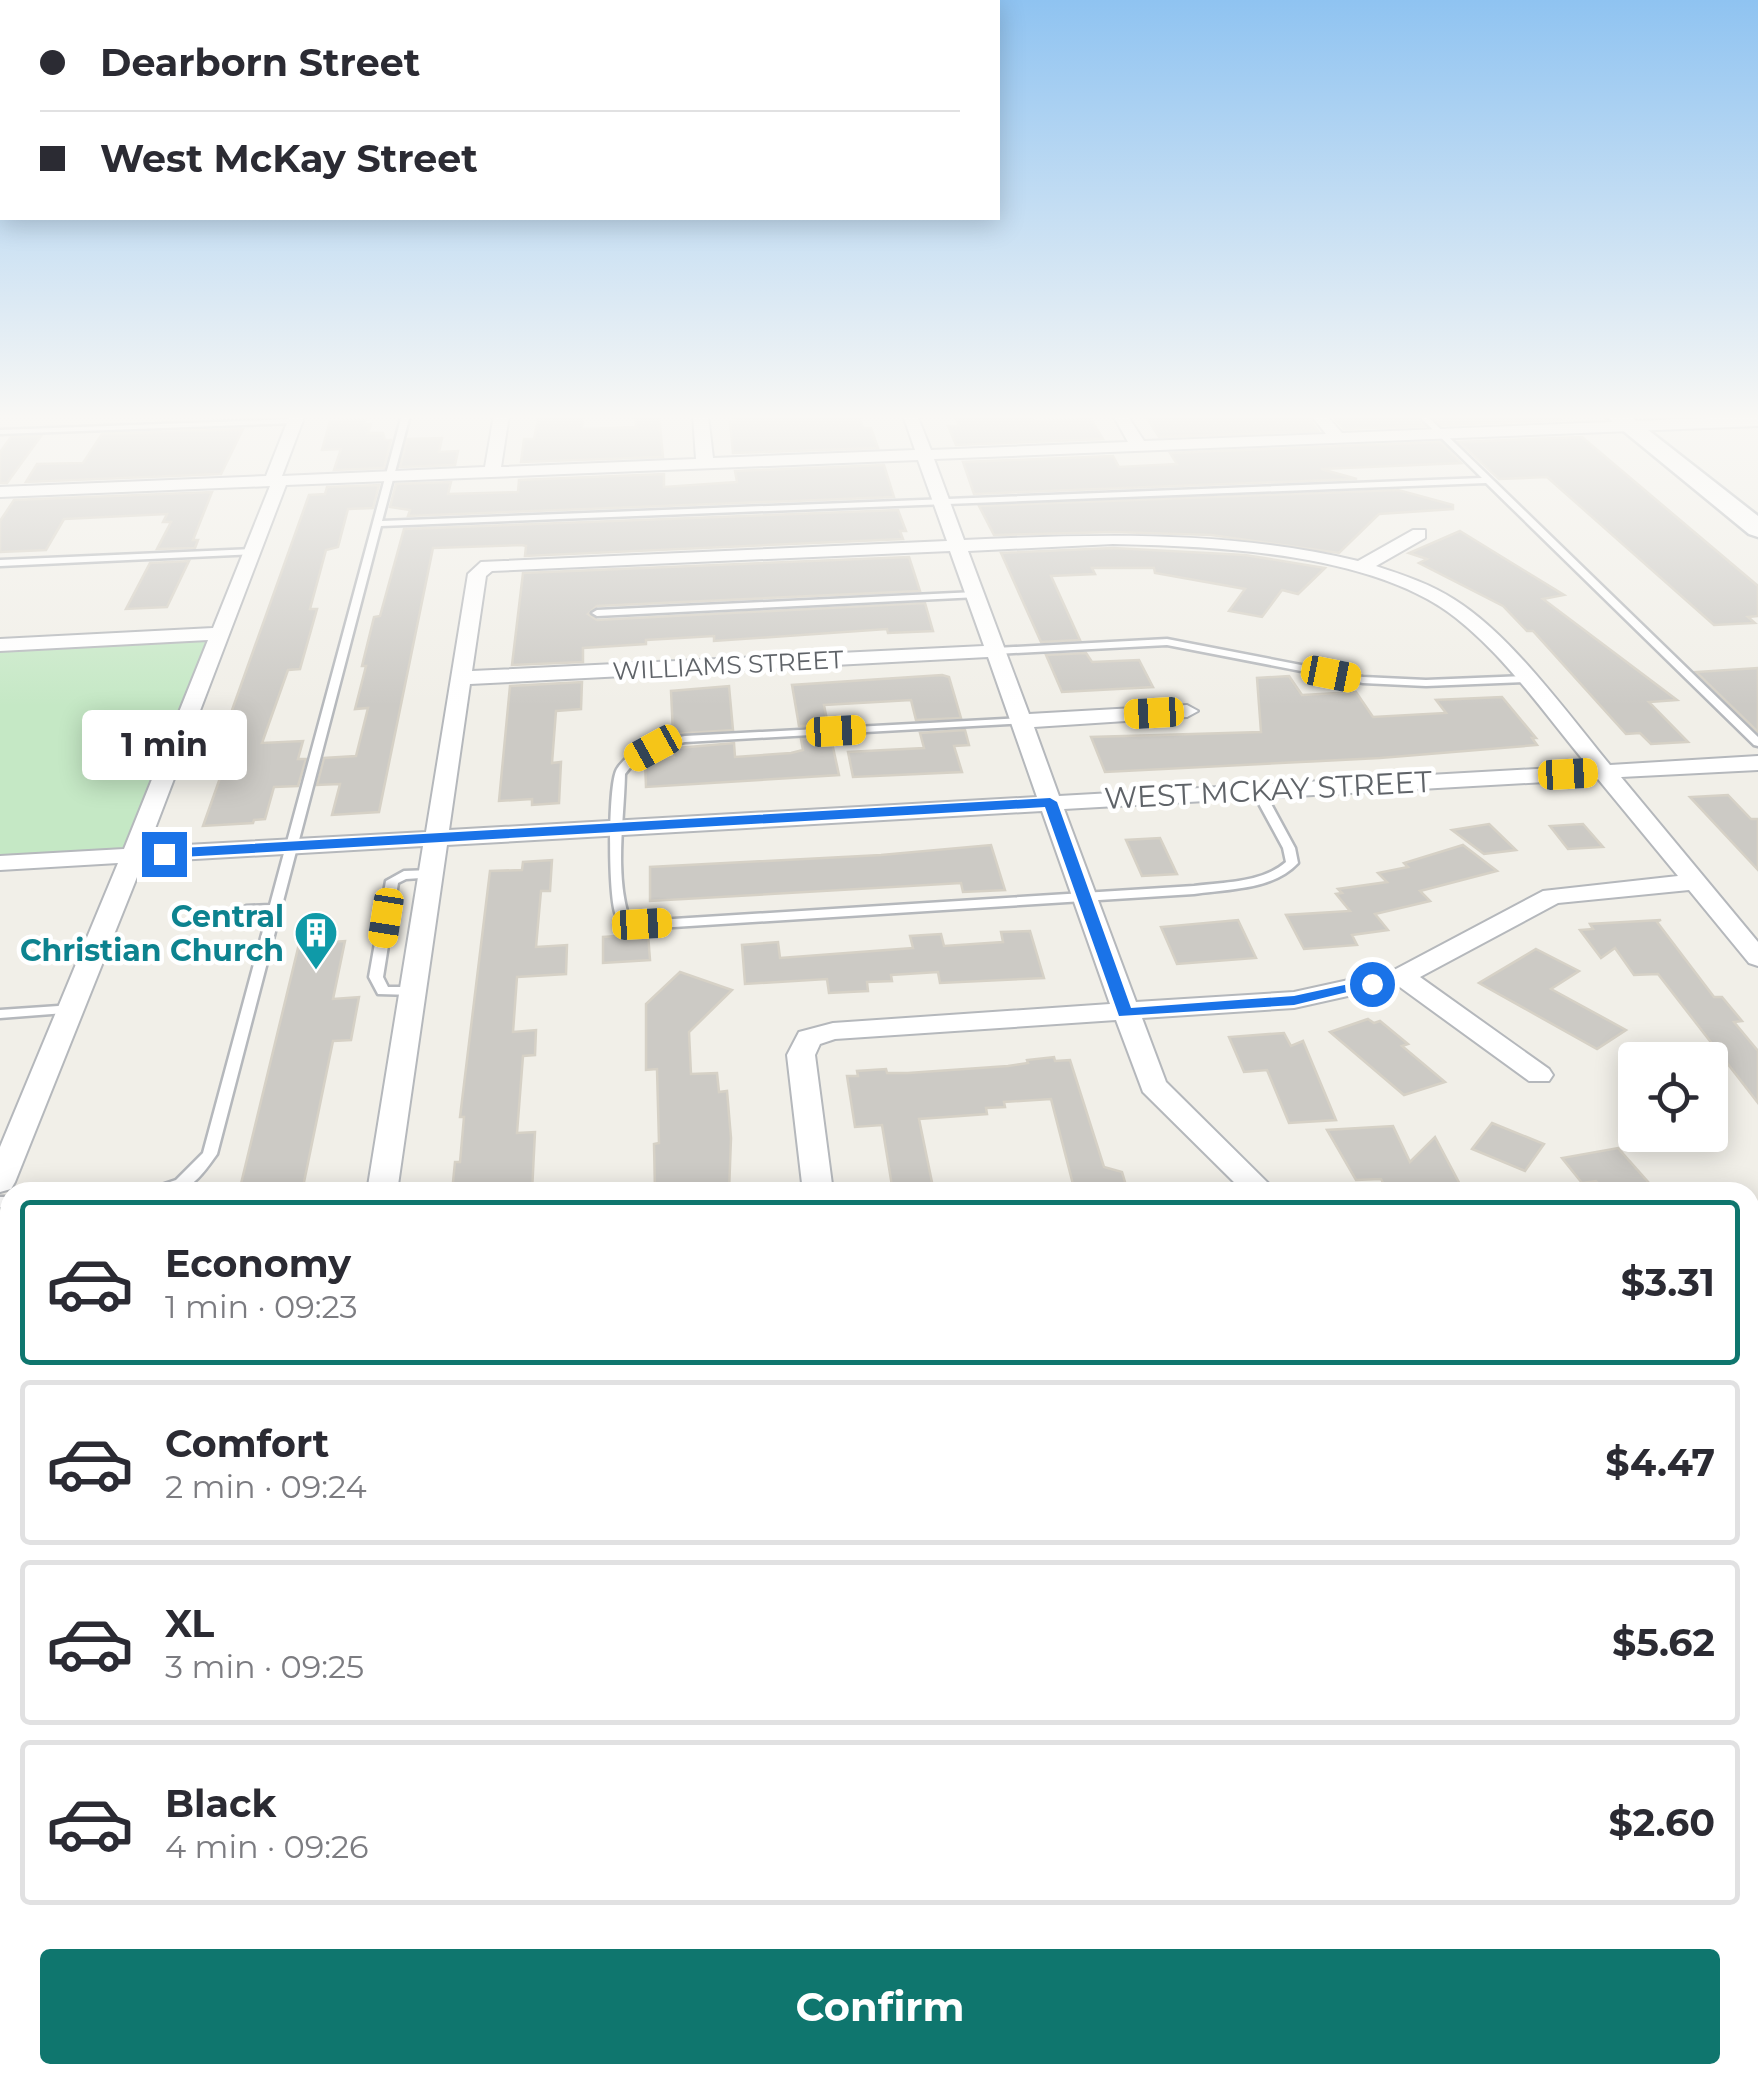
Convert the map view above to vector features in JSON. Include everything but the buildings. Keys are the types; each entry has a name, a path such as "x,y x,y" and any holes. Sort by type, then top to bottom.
{"street":[{"path":"0,1182 73,1009 268,512"},
{"path":"943,512 1153,1086 1252,1182"},
{"path":"1737,512 1758,529"},
{"path":"1358,569 1419,534"},
{"path":"384,1182 460,678 481,567 1180,539 1246,546 1358,569 1419,588 1454,607 1480,629 1606,771 1758,958"},
{"path":"0,645 220,633"},
{"name":"WILLIAMS STREET","path":"460,678 996,651"},
{"path":"1022,721 1188,711"},
{"name":"WEST MCKAY STREET","path":"0,863 1758,763"},
{"path":"817,1182 801,1055 809,1038 833,1032 1294,1000 1402,976 1552,896 1694,882"},
{"path":"1402,976 1539,1075"}],"lane":[{"path":"186,1182 210,1154 380,512"},
{"path":"377,524 664,512"},
{"path":"1521,512 1758,743"},
{"path":"0,564 252,552"},
{"path":"598,613 976,595"},
{"path":"996,651 1167,642 1363,680 1426,683 1525,679"},
{"path":"1022,721 669,742 622,766 619,774 617,893 622,915 628,921 642,924 1085,900 1225,886 1282,872 1292,863 1289,848 1258,791"},
{"path":"414,991 384,991 376,977 392,880 404,875 432,874"},
{"path":"246,910 276,908"},
{"path":"0,1014 73,1009"}],"green space":[{"path":"220,633 131,855 0,863 0,645"}],"place":[{"name":"Central Christian Church","path":"316,971"}],"route":[{"path":"164,854 1050,802 1124,1013 1294,1000 1372,984"}]}
